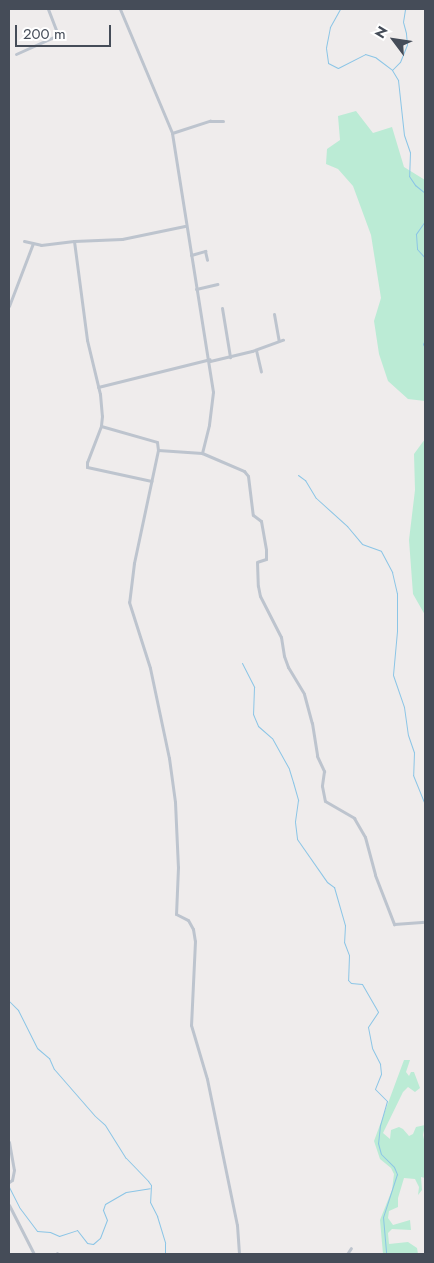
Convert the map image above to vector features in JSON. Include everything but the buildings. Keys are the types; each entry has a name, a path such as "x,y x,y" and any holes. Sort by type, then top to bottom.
{"street":[{"path":"16,54 58,35 48,9"},
{"path":"120,9 172,132 185,226 210,360 213,392 212,408 202,453"},
{"path":"172,132 210,121 223,121"},
{"path":"24,241 41,245 122,238 185,226"},
{"path":"74,241 87,340 98,387 101,426 87,462 87,467 152,481"},
{"path":"9,306 33,243"},
{"path":"191,255 205,252 208,260"},
{"path":"196,289 216,284"},
{"path":"222,308 230,357"},
{"path":"98,387 210,360 230,357 256,350 281,340 274,314"},
{"path":"256,350 261,371"},
{"path":"101,426 158,442 152,481 134,563 129,602 150,668 169,758 175,802 178,866 176,914 188,920 193,929 195,941 191,1025 207,1078 237,1225 239,1254"},
{"path":"158,450 202,453 244,471 248,476 253,515 261,521 266,550 266,558 257,562 260,596 281,637 288,667 304,694 312,723 317,756 324,771 322,786 325,801 354,818 365,837 375,876 394,924 425,922"},
{"path":"9,1142 14,1170 12,1180 9,1182"},
{"path":"9,1204 34,1254"},
{"path":"347,1254 351,1248"}],"green space":[{"path":"356,111 373,133 392,127 404,167 425,180 425,401 408,399 388,381 379,354 374,321 381,298 371,235 353,186 338,169 326,164 327,149 340,140 338,116"},
{"path":"425,439 425,615 413,594 409,540 415,490 414,454"},
{"path":"404,1060 410,1060 406,1072 409,1076 411,1072 414,1072 420,1088 415,1092 408,1087 403,1092 383,1133 390,1139 391,1130 399,1127 409,1136 413,1134 416,1127 425,1125 423,1135 425,1144 425,1178 421,1177 422,1190 418,1195 419,1187 415,1179 404,1178 398,1198 398,1207 389,1211 388,1218 393,1225 410,1220 411,1230 392,1229 388,1233 389,1244 408,1242 417,1248 418,1254 383,1254 380,1220 392,1190 394,1174 391,1168 380,1159 374,1141"}],"waterway":[{"path":"340,9 330,27 326,48 328,63 338,68 365,54 375,57 392,70 398,80 404,135 410,152 409,176 415,185 425,193"},
{"path":"392,70 400,62 407,45 403,22 405,9"},
{"path":"425,221 416,234 417,249 425,258"},
{"path":"425,340 423,344 425,348"},
{"path":"298,475 305,480 316,498 347,526 362,544 381,551 392,572 397,593 397,631 393,675 404,707 408,735 414,752 413,775 425,805"},
{"path":"242,663 254,687 253,714 258,726 272,738 289,769 298,800 295,822 297,839 327,882 334,887 345,925 344,942 349,955 348,980 351,983 362,984 378,1012 368,1027 372,1048 380,1064 381,1074 375,1089 387,1101 380,1125 378,1143 381,1154 394,1167 397,1174 383,1217 386,1254"},
{"path":"9,1001 18,1010 37,1048 49,1058 54,1069 105,1125 126,1158 151,1185 150,1202 157,1216 165,1243 165,1254"},
{"path":"9,1173 9,1179"},
{"path":"9,1187 19,1207 37,1231 50,1232 59,1236 77,1230 87,1243 93,1244 100,1238 107,1220 103,1210 105,1204 126,1192 150,1188"}]}
